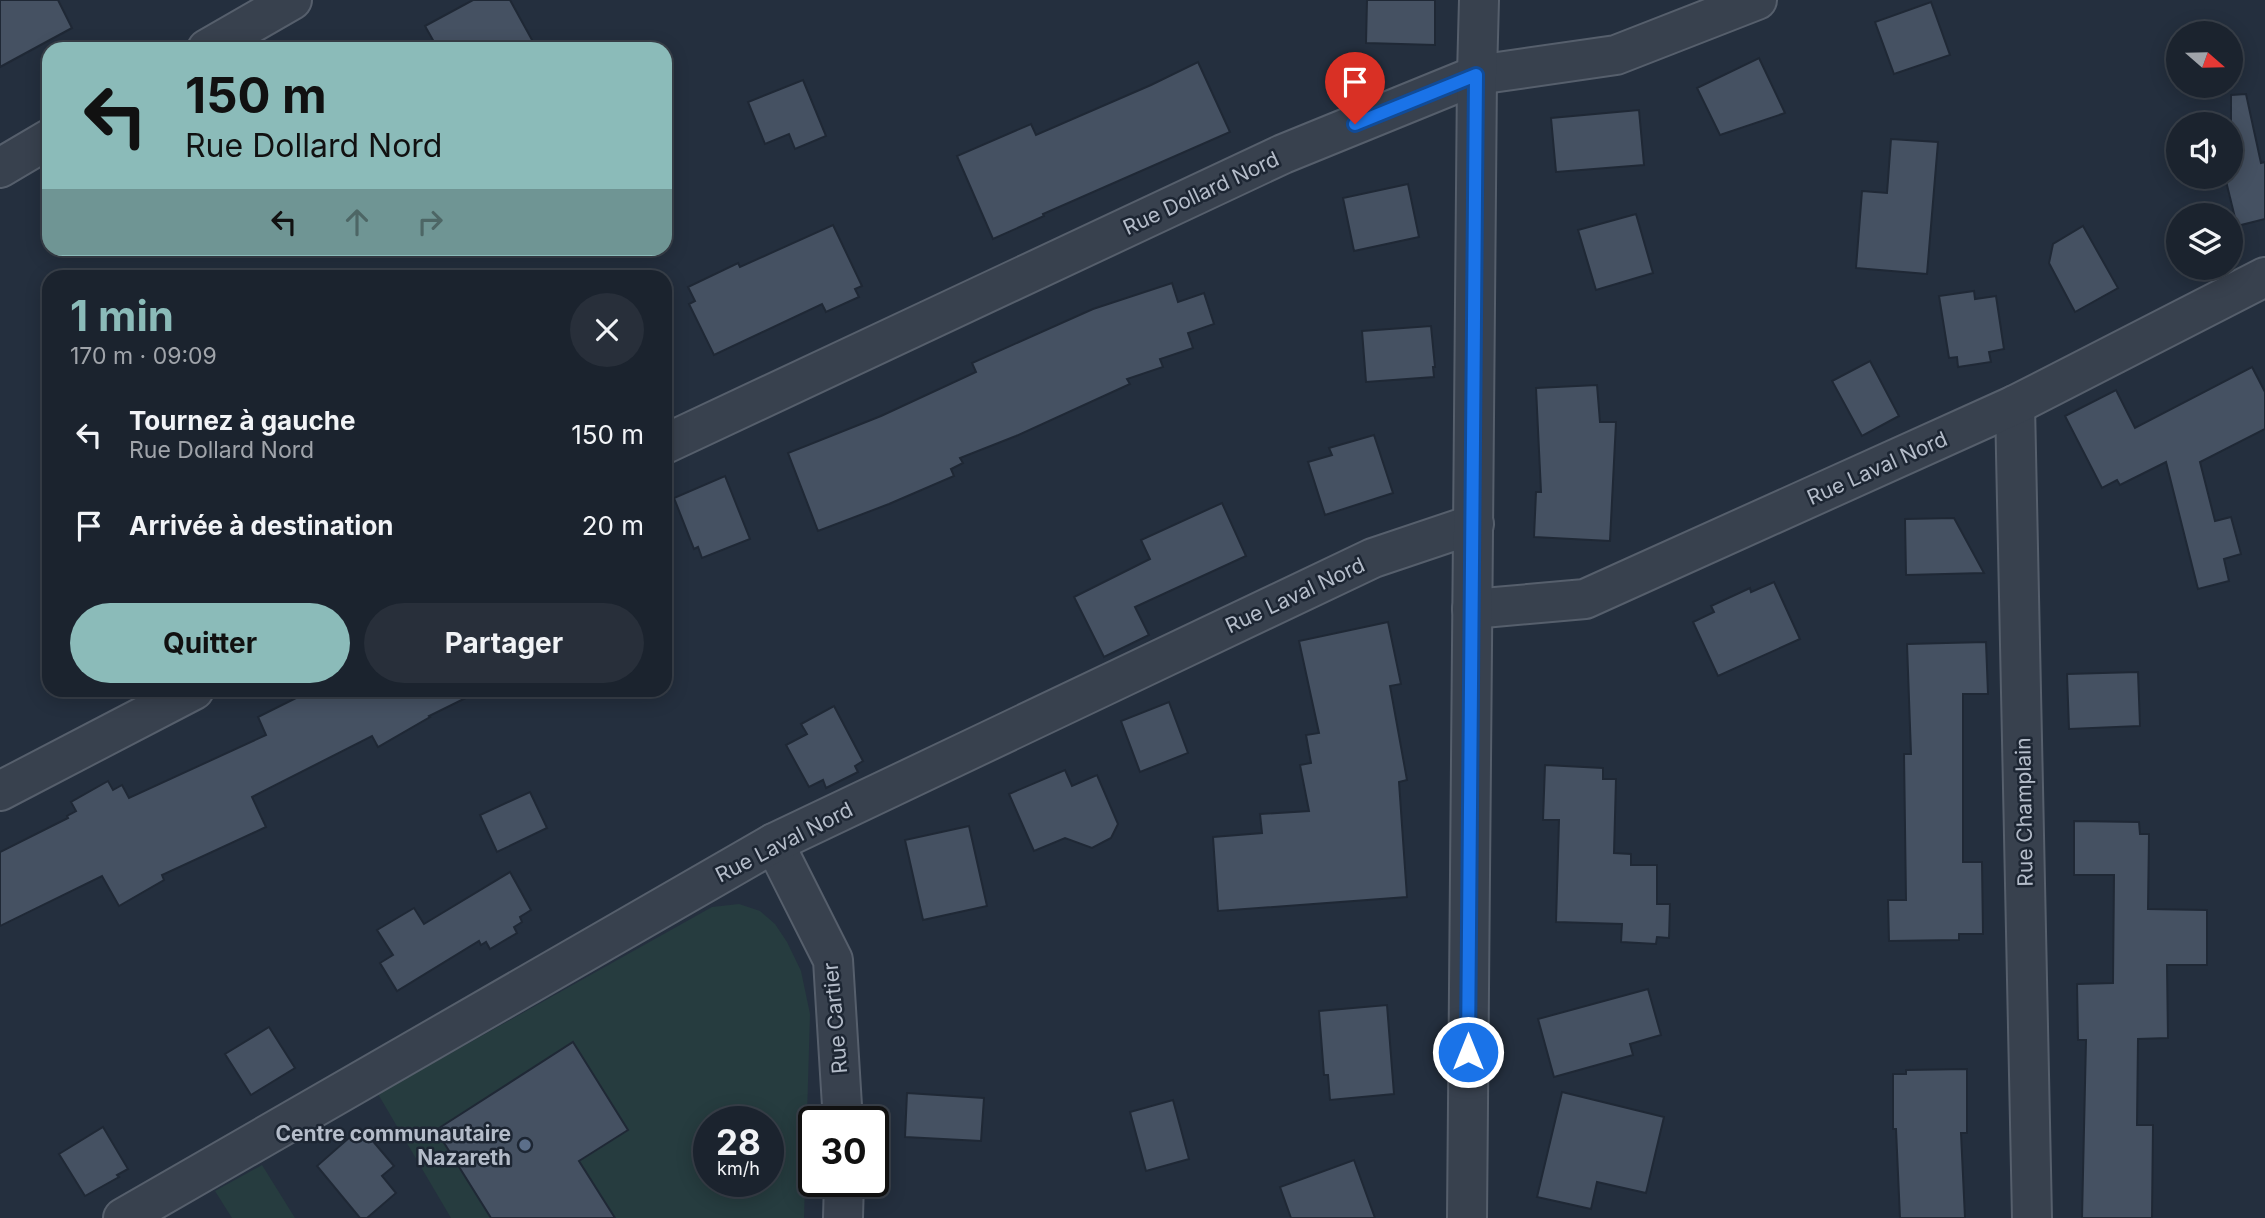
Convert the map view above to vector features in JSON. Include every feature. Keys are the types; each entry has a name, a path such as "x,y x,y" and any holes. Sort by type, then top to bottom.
{"street":[{"path":"219,42 292,0"},
{"path":"1467,1218 1476,75 1479,0"},
{"name":"Rue Dollard Nord","path":"672,441 1283,154 1476,75 1616,55 1757,0"},
{"path":"0,168 42,143"},
{"name":"Rue Laval Nord","path":"1472,609 1585,599 2015,405 2265,277"},
{"name":"Rue Champlain","path":"2015,405 2032,1218"},
{"name":"Rue Laval Nord","path":"123,1218 774,843 1373,558 1474,524"},
{"path":"0,791 181,697"},
{"name":"Rue Cartier","path":"774,843 833,960 842,1106"},
{"path":"843,1218 844,1197"}],"green space":[{"path":"739,904 760,911 775,924 787,942 801,971 810,1014 807,1106 798,1106 798,1197 805,1197 804,1218 451,1218 378,1094 712,907"},
{"path":"262,1165 295,1218 232,1218 215,1191"}],"building":[{"path":"0,0 58,0 72,28 0,67"},
{"path":"473,0 510,0 533,42 434,42 425,26"},
{"path":"1367,0 1435,0 1435,45 1366,43"},
{"path":"1931,2 1950,55 1894,74 1875,22"},
{"path":"1759,58 1785,113 1720,135 1697,88"},
{"path":"1198,62 1230,132 1043,214 1044,216 993,239 957,156 1031,124 1036,135"},
{"path":"803,80 826,136 795,149 789,134 765,144 748,102"},
{"path":"2244,94 2261,163 2265,162 2265,219 2243,224 2243,203 2231,203 2228,189 2243,189 2243,112 2231,112 2231,98 2244,98"},
{"path":"1639,110 1644,165 1556,172 1551,118"},
{"path":"1891,139 1938,142 1927,274 1856,268 1862,191 1887,193"},
{"path":"1408,184 1419,237 1354,251 1343,198"},
{"path":"1636,214 1653,273 1596,290 1578,230"},
{"path":"833,225 862,286 855,289 859,297 826,312 822,304 714,355 689,304 695,301 688,287 738,263 740,267"},
{"path":"2083,226 2118,288 2075,312 2049,263 2053,244"},
{"path":"1172,283 1178,302 1204,293 1214,324 1188,333 1193,348 1160,359 1163,367 1127,379 1130,384 1016,436 960,458 963,463 951,469 954,476 818,531 788,453 881,416 976,372 972,363 1093,309"},
{"path":"1974,291 1975,299 1996,296 2004,349 1989,352 1991,362 1958,367 1957,357 1949,358 1939,296"},
{"path":"1431,326 1434,377 1366,382 1362,331"},
{"path":"1870,361 1899,416 1862,436 1832,381"},
{"path":"2252,367 2265,392 2265,429 2200,462 2215,521 2231,517 2241,554 2224,559 2229,581 2198,589 2166,462 2120,485 2117,480 2102,488 2065,416 2116,390 2135,428"},
{"path":"1597,385 1600,422 1616,422 1610,541 1534,537 1536,492 1541,492 1536,388"},
{"path":"1374,435 1393,493 1325,515 1308,462 1332,455 1329,448"},
{"path":"725,476 750,539 702,558 698,547 694,549 674,498"},
{"path":"1222,503 1246,556 1135,607 1149,635 1104,657 1074,597 1150,559 1141,540"},
{"path":"1954,518 1984,573 1906,575 1905,519"},
{"path":"1774,582 1800,639 1718,676 1693,622 1714,612 1711,606 1750,588 1751,592"},
{"path":"1388,622 1401,684 1390,686 1407,780 1399,782 1407,897 1218,911 1213,837 1262,833 1260,814 1309,811 1300,765 1311,763 1306,735 1319,733 1299,641"},
{"path":"1986,642 1988,694 1963,694 1963,862 1982,862 1983,934 1959,934 1959,940 1889,941 1888,900 1906,900 1904,754 1911,754 1907,644"},
{"path":"2138,672 2140,726 2069,729 2067,674"},
{"path":"298,697 468,697 429,716 378,747 372,736 252,797 266,827 162,875 164,880 119,906 102,876 0,926 0,852 68,818 67,816 76,811 71,802 108,781 113,790 122,785 129,798 266,735 258,717"},
{"path":"1169,702 1188,753 1140,772 1121,721"},
{"path":"834,706 863,761 855,766 858,772 826,788 823,780 809,787 786,745 807,734 801,724"},
{"path":"1545,765 1603,768 1603,779 1616,779 1614,853 1631,854 1631,865 1657,865 1657,904 1670,904 1669,938 1657,937 1656,944 1621,942 1622,924 1556,922 1559,820 1543,820"},
{"path":"1065,770 1072,786 1097,775 1118,824 1111,838 1092,848 1065,838 1034,851 1009,794"},
{"path":"530,792 547,828 497,852 480,815"},
{"path":"2074,821 2139,822 2140,834 2149,834 2148,909 2207,910 2207,965 2167,965 2168,1038 2138,1039 2137,1125 2153,1125 2152,1218 2082,1218 2086,1040 2078,1040 2077,984 2113,983 2114,875 2074,875"},
{"path":"969,826 987,906 923,920 905,840"},
{"path":"510,872 531,910 520,917 522,922 514,927 517,933 490,949 486,942 481,945 479,941 397,991 380,963 393,955 377,930 414,908 424,924"},
{"path":"1648,989 1661,1035 1630,1044 1633,1055 1554,1077 1538,1019"},
{"path":"1387,1005 1394,1094 1330,1100 1328,1075 1324,1075 1319,1011"},
{"path":"269,1027 295,1068 251,1095 225,1054"},
{"name":"Centre communautaire Nazareth","path":"573,1042 628,1130 579,1161 615,1218 491,1218 436,1130"},
{"path":"1967,1069 1967,1133 1961,1133 1965,1218 1900,1218 1896,1129 1893,1129 1893,1074 1906,1074 1906,1070"},
{"path":"1562,1092 1664,1117 1646,1193 1597,1182 1591,1209 1537,1197"},
{"path":"907,1093 984,1098 981,1141 905,1137"},
{"path":"1173,1100 1189,1159 1146,1171 1130,1112"},
{"path":"103,1127 128,1169 85,1196 59,1154"},
{"path":"366,1133 394,1166 382,1176 396,1193 367,1218 360,1218 317,1166 350,1137 355,1142"},
{"path":"1354,1160 1375,1218 1291,1218 1280,1187"}],"place":[{"name":"Centre communautaire Nazareth","path":"525,1145"}],"route":[{"path":"1355,124 1476,75 1468,1052"}]}
